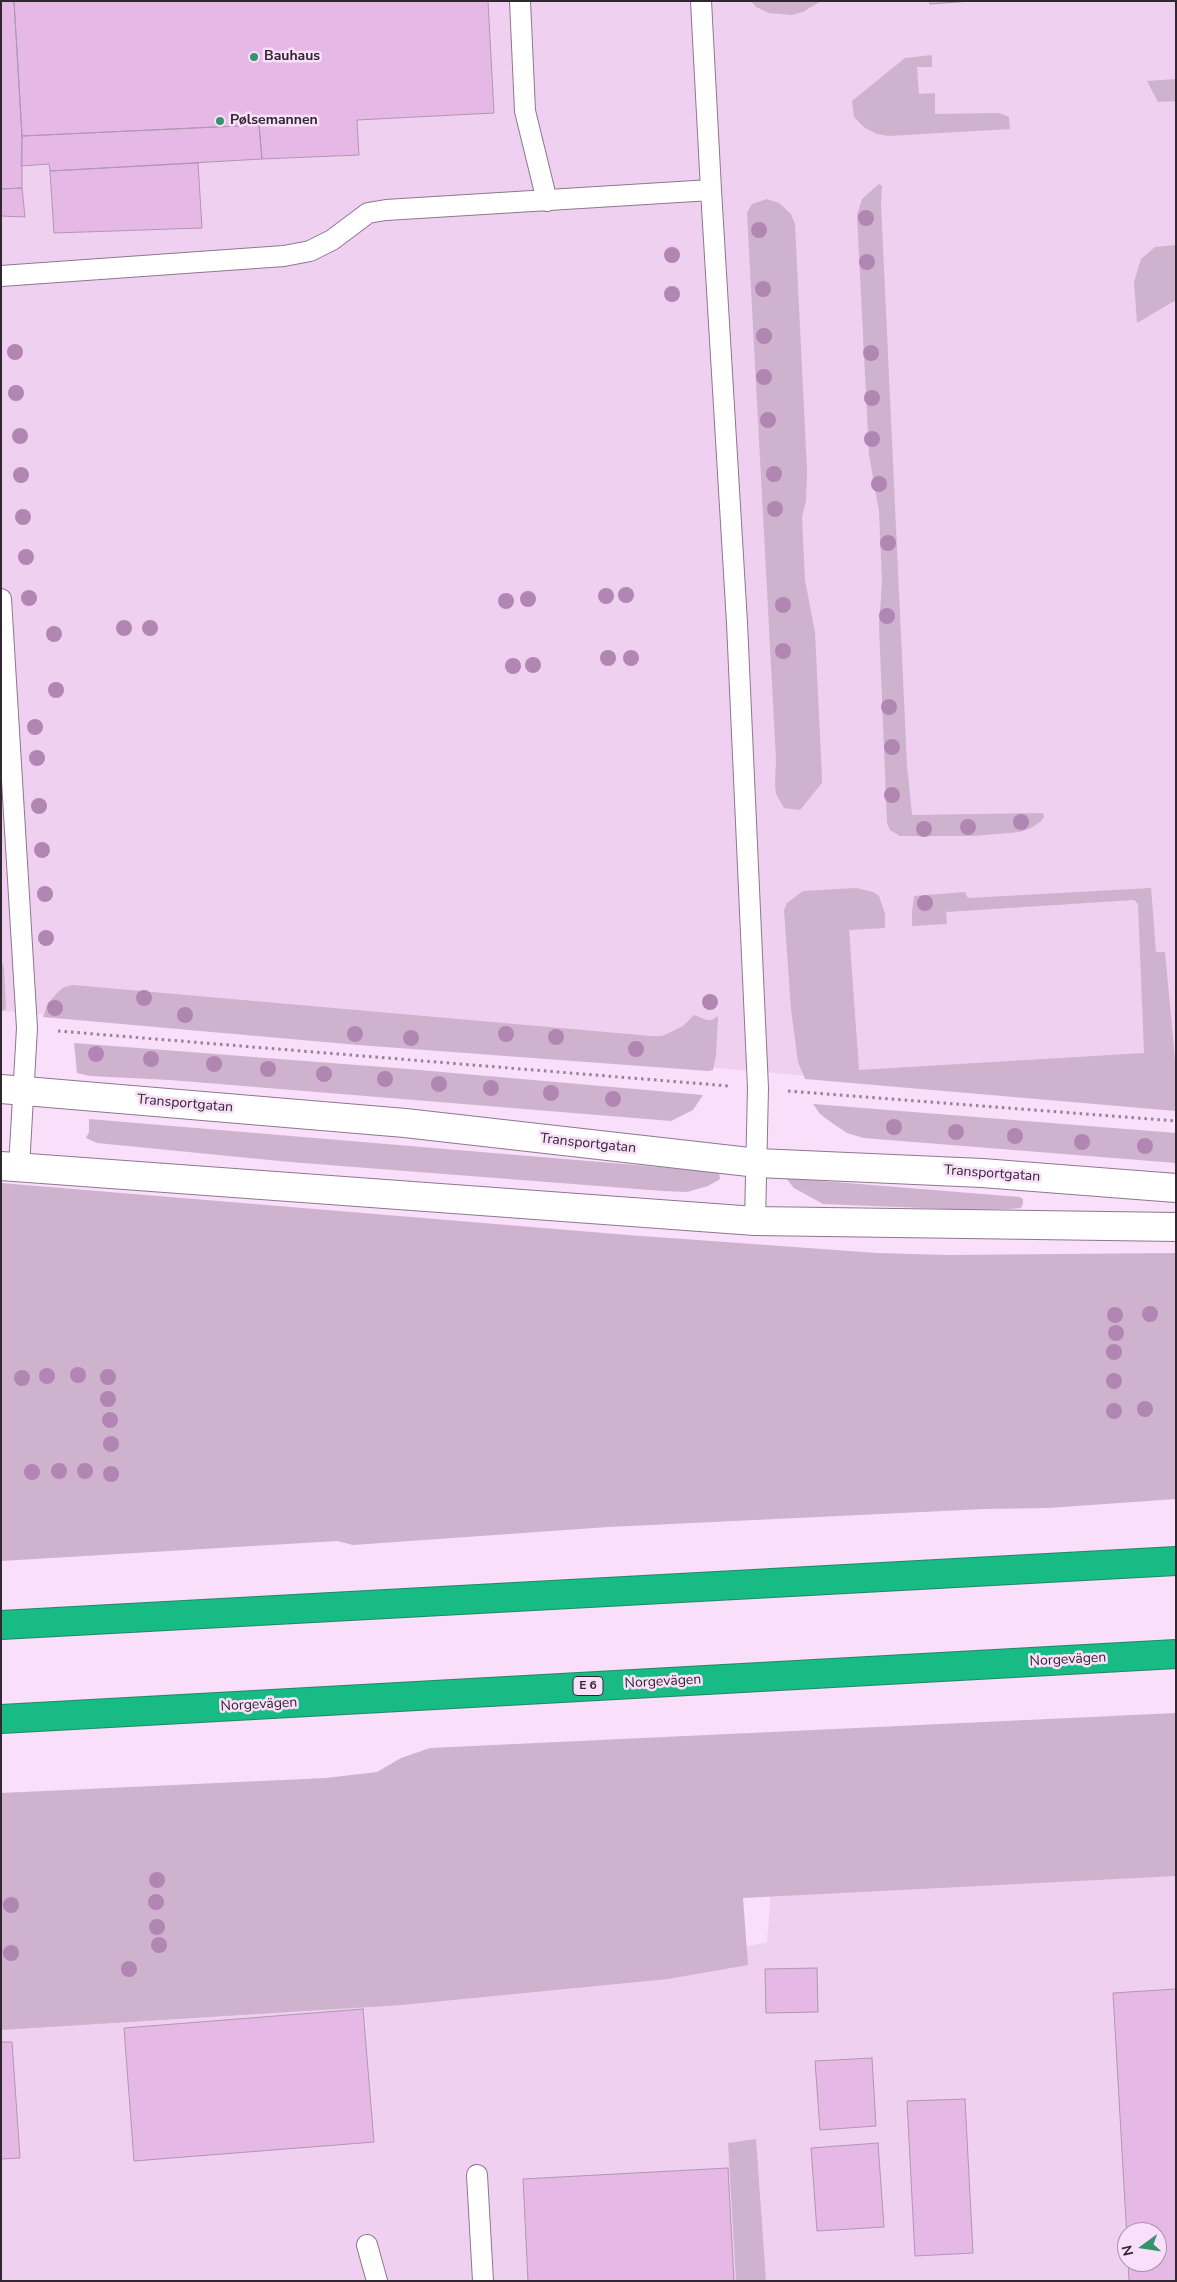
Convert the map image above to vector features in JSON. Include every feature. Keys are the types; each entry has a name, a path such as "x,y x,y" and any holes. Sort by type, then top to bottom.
{"highway":[{"path":"1,1625 1176,1561"},
{"name":"Norgevägen","path":"1,1719 1176,1654"}],"street":[{"name":"Transportgatan","path":"12,1090 406,1123 758,1163 982,1173 1176,1188"},
{"path":"10,1167 755,1221 1176,1227"}],"lane":[{"path":"520,1 525,111 547,201"},
{"path":"701,1 736,614 758,1088 758,1163 755,1221"},
{"path":"1,276 284,256 310,251 332,240 368,214 386,210 711,190"},
{"path":"1,599 27,1028 12,1090 10,1167"},
{"path":"478,2175 483,2281"},
{"path":"368,2245 377,2281"}],"path":[{"path":"27,1028 1176,1121"}],"shaded area":[{"path":"1,1 1176,1 1176,1109 730,1069 1,1011"},
{"path":"751,1 821,1 803,12 791,15 769,13 756,7"},
{"path":"932,55 932,67 917,67 919,94 935,93 935,114 999,113 1009,117 1010,129 888,136 877,134 865,128 854,117 852,101 905,58"},
{"path":"1176,79 1176,101 1158,102 1147,81"},
{"path":"879,184 882,186 881,204 907,765 912,815 1043,813 1044,817 1041,821 1033,827 1020,832 973,836 900,836 890,830 887,823 879,625 882,583 879,511 869,455 857,215 862,199"},
{"path":"767,199 779,203 791,214 795,224 807,471 806,501 802,517 805,580 815,632 822,778 822,783 800,810 784,808 776,794 775,784 776,760 747,213 752,204"},
{"path":"1176,245 1176,300 1137,323 1134,282 1141,259 1155,247"},
{"path":"856,888 873,892 879,896 885,914 885,928 849,930 859,1070 1144,1053 1138,904 1134,900 946,912 947,924 912,926 912,912 914,896 965,892 968,898 1151,888 1156,952 1165,952 1176,1070 1176,1111 805,1079 798,1062 791,1009 784,910 787,903 803,891"},
{"path":"1,964 3,964 4,969 6,1009 1,1012"},
{"path":"73,985 651,1036 662,1036 673,1031 683,1026 694,1015 707,1020 712,1020 718,1016 716,1055 713,1070 708,1071 358,1045 43,1017 48,1003 58,992 64,987"},
{"path":"74,1043 408,1069 703,1095 693,1110 671,1121 170,1080 90,1076 77,1073"},
{"path":"813,1104 1176,1133 1176,1163 864,1138 847,1133 832,1123 820,1114"},
{"path":"89,1119 719,1172 720,1179 708,1186 687,1192 290,1162 97,1143 86,1138 89,1132"},
{"path":"786,1178 1019,1197 1023,1199 1023,1203 1021,1208 1009,1209 946,1209 823,1204 794,1188"},
{"path":"1,1183 628,1235 877,1253 947,1255 1176,1253 1176,1499 1048,1508 985,1509 608,1527 353,1545 337,1541 1,1561"},
{"path":"1176,1713 1176,1876 743,1898 748,1965 668,1979 402,2005 1,2030 1,1793 326,1778 377,1772 401,1758 430,1748"},
{"path":"1176,1862 1176,2281 1,2281 1,2010 647,1969 767,1942 772,1874"},
{"path":"756,2139 766,2281 736,2281 728,2143"}],"building":[{"path":"1,1 14,1 22,136 22,188 1,189"},
{"name":"Bauhaus","path":"14,1 488,1 494,113 357,120 359,155 262,159 259,125 22,136"},
{"path":"930,1 972,1 930,4"},
{"path":"259,125 262,159 50,171 49,164 21,166 22,136"},
{"path":"198,163 202,228 54,233 50,171"},
{"path":"22,188 25,217 1,216 1,189"},
{"path":"817,1968 818,2012 766,2013 765,1969"},
{"path":"1176,1989 1176,2281 1129,2281 1129,2272 1167,2272 1167,2222 1126,2222 1113,1993"},
{"path":"363,2009 374,2142 134,2161 124,2028"},
{"path":"1,2042 12,2042 20,2158 1,2159"},
{"path":"872,2058 876,2126 820,2130 815,2061"},
{"path":"965,2099 973,2253 915,2256 907,2101"},
{"path":"878,2143 884,2227 817,2231 811,2148"},
{"path":"728,2168 734,2281 528,2281 523,2179"}],"place":[{"name":"Bauhaus","path":"254,57"},
{"name":"Pølsemannen","path":"220,121"}]}
